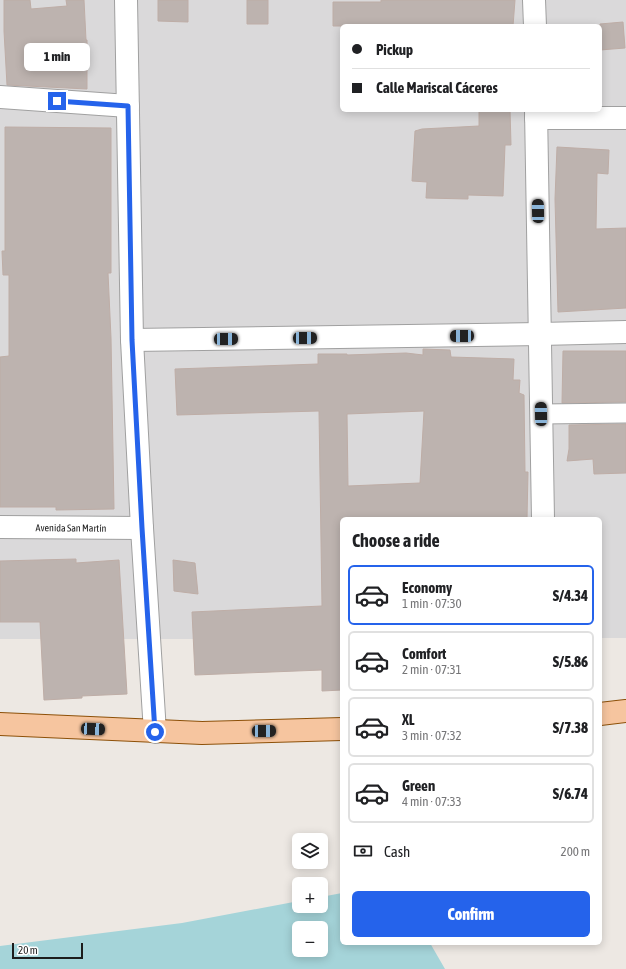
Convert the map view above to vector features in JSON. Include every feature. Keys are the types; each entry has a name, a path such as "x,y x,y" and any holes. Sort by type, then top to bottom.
{"main road":[{"path":"602,714 626,711"},
{"path":"0,724 202,733 340,729"}],"street":[{"path":"126,0 132,340 155,732"},
{"path":"534,0 535,24"},
{"path":"0,97 128,106"},
{"path":"543,517 536,114 626,118"},
{"path":"132,340 626,332"},
{"path":"541,414 626,413"},
{"name":"Avenida San Martín","path":"0,527 142,528"}],"shaded area":[{"path":"0,0 626,0 626,638 602,638 602,517 340,517 340,639 0,639"}],"water":[{"path":"340,893 340,945 431,945 445,969 0,969 0,946 182,923 292,902 292,913 328,913 328,896"}],"building":[{"path":"4,0 30,0 31,9 67,6 66,0 84,0 87,40 87,89 7,85"},
{"path":"158,0 188,0 188,22 158,21"},
{"path":"247,0 268,0 268,24 247,24"},
{"path":"381,0 515,0 513,24 340,24 340,26 333,26 333,2 381,2"},
{"path":"623,22 625,48 602,50 602,24 600,24"},
{"path":"479,112 510,112 511,145 505,145 503,196 468,195 468,199 426,198 427,182 412,181 415,131 422,129 479,126"},
{"path":"5,127 111,128 111,273 108,273 111,338 114,509 56,510 56,507 0,507 0,357 9,356 9,275 3,275 2,251 5,251"},
{"path":"557,147 609,150 608,174 597,173 596,229 626,228 626,308 558,312 555,199"},
{"path":"423,349 450,350 451,357 514,359 513,380 520,380 519,393 524,395 525,472 528,472 527,517 340,517 340,690 322,691 322,670 195,675 192,612 322,606 319,411 177,415 175,369 318,364 318,354 347,355 406,353 423,355","holes":["424,411 420,483 348,486 347,414"]},
{"path":"563,351 626,351 626,402 562,403"},
{"path":"626,424 626,473 594,474 593,459 567,461 569,449 569,425"},
{"path":"76,559 76,563 119,560 127,694 82,696 82,698 44,700 40,622 0,622 0,561"},
{"path":"173,560 195,563 198,594 174,591"}],"route":[{"path":"57,101 128,106 132,340 155,732"}]}
